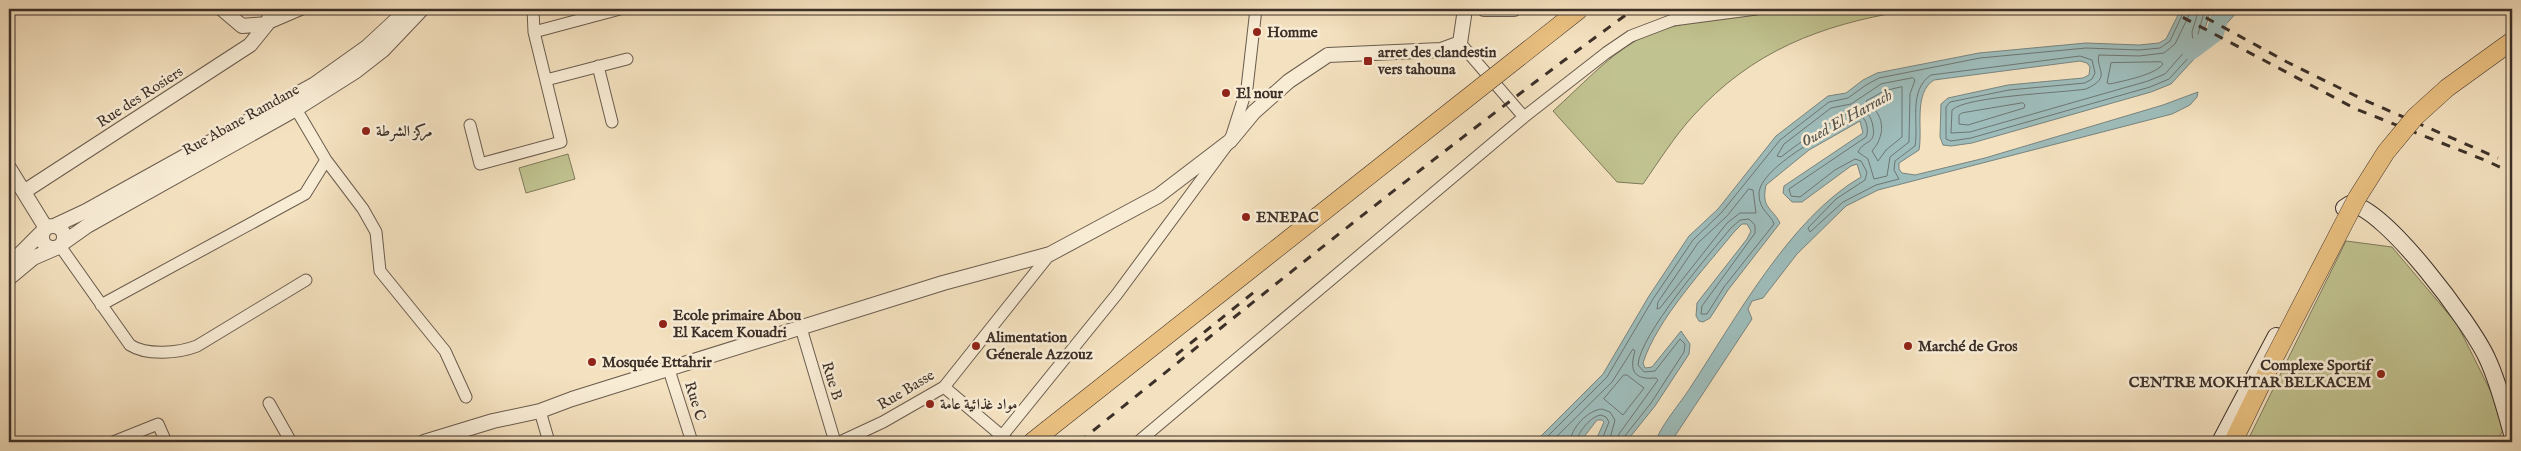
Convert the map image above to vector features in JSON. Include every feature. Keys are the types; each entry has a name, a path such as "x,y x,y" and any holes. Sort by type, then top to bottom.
{"main road":[{"path":"1032,442 1580,9"},
{"path":"2233,442 2357,198 2386,152 2415,117 2446,88 2512,41"},
{"path":"2220,442 2344,207 2354,204 2375,216 2397,236 2460,315 2487,358 2512,434"}],"street":[{"path":"222,9 242,26 267,24 302,9"},
{"path":"267,24 269,9"},
{"path":"9,264 48,228 86,211 314,84 367,47 408,9"},
{"name":"Rue Abane Ramdane","path":"9,278 33,258 60,246 86,226 296,109 356,71 383,50 422,9"},
{"path":"470,125 480,164 561,142 534,32 533,9"},
{"path":"534,32 620,9"},
{"path":"424,442 493,421 540,411 572,399 943,283 1050,254 1158,196 1230,141 1247,88 1256,9"},
{"path":"1465,9 1460,43 1524,116"},
{"path":"1484,9 1514,9"},
{"path":"1138,442 1524,116 1606,53 1632,36 1653,26 1694,16 1756,9"},
{"name":"Rue des Rosiers","path":"24,191 250,45 267,24"},
{"path":"944,387 1001,440 1117,294 1230,141 1254,112 1289,80 1328,55 1441,50 1460,43"},
{"path":"546,80 627,59"},
{"path":"598,66 612,122"},
{"path":"296,109 326,160 362,209 376,232 380,271 445,351 466,397"},
{"path":"101,305 305,194 326,160"},
{"path":"9,168 48,228 64,232 60,246"},
{"path":"48,228 42,239 45,245 60,246"},
{"path":"60,246 130,344 137,349 178,352 197,346 306,280"},
{"name":"Rue Basse","path":"840,442 883,422 944,387 1050,254"},
{"name":"Rue B","path":"801,328 835,442"},
{"name":"Rue C","path":"669,370 692,442"},
{"path":"270,403 290,442"},
{"path":"540,411 550,442"},
{"path":"113,442 158,424 166,442"}],"green space":[{"path":"1794,9 1904,9 1905,11 1844,24 1816,33 1789,44 1739,74 1693,116 1643,184 1617,182 1553,111 1615,55 1637,40 1692,22"},
{"path":"568,154 575,179 526,193 519,168"},
{"name":"Complexe Sportif CENTRE MOKHTAR BELKACEM","path":"2346,241 2392,247 2457,324 2507,424 2496,442 2247,442"}],"water":[{"path":"2181,9 2211,9 2203,35 2208,36 2220,28 2227,9 2240,9 2171,84 2151,92 1972,143 1951,146 1943,145 1940,137 1941,104 1948,98 2008,85 2083,78 2089,75 2090,67 2087,63 2080,61 1934,80 1927,86 1921,102 1919,150 1899,163 1899,169 1902,173 1915,175 1985,158 2163,105 2198,92 2197,97 2190,105 2172,114 1878,190 1846,206 1797,254 1763,298 1752,301 1748,309 1752,319 1671,442 1656,442 1666,423 1766,272 1811,218 1835,195 1861,177 1857,164 1851,166 1802,202 1792,202 1783,193 1784,186 1863,133 1860,121 1809,150 1766,185 1766,203 1780,223 1728,290 1710,318 1703,322 1699,321 1696,316 1697,303 1747,239 1751,231 1747,224 1742,224 1734,232 1683,294 1659,329 1643,363 1645,368 1652,367 1681,331 1690,344 1689,354 1655,406 1626,442 1595,442 1604,422 1597,420 1580,442 1535,442 1603,374 1649,296 1689,236 1718,209 1776,136 1828,96 1846,93 1863,80 1877,73 1979,53 2086,43 2139,45 2159,43 2166,39"}],"waterway":[{"name":"Oued El Harrach","path":"2191,51 2215,33 2222,9"}],"railway":[{"path":"1079,442 1423,168 1634,9"},
{"path":"2167,9 2356,109 2487,161 2512,173"},
{"path":"2190,9 2287,62 2362,99 2498,158"},
{"path":"1176,355 1259,288"}],"place":[{"name":"Homme","path":"1257,32"},
{"name":"arret des clandestin vers tahouna","path":"1368,61"},
{"name":"El nour","path":"1226,93"},
{"name":"مركز الشرطة","path":"366,131"},
{"name":"ENEPAC","path":"1246,217"},
{"name":"Ecole primaire Abou El Kacem Kouadri","path":"663,324"},
{"name":"Alimentation Génerale Azzouz","path":"976,346"},
{"name":"Marché de Gros","path":"1908,346"},
{"name":"Mosquée Ettahrir","path":"592,362"},
{"name":"Complexe Sportif CENTRE MOKHTAR BELKACEM","path":"2381,374"},
{"name":"مواد غذائية عامة","path":"930,404"}]}
